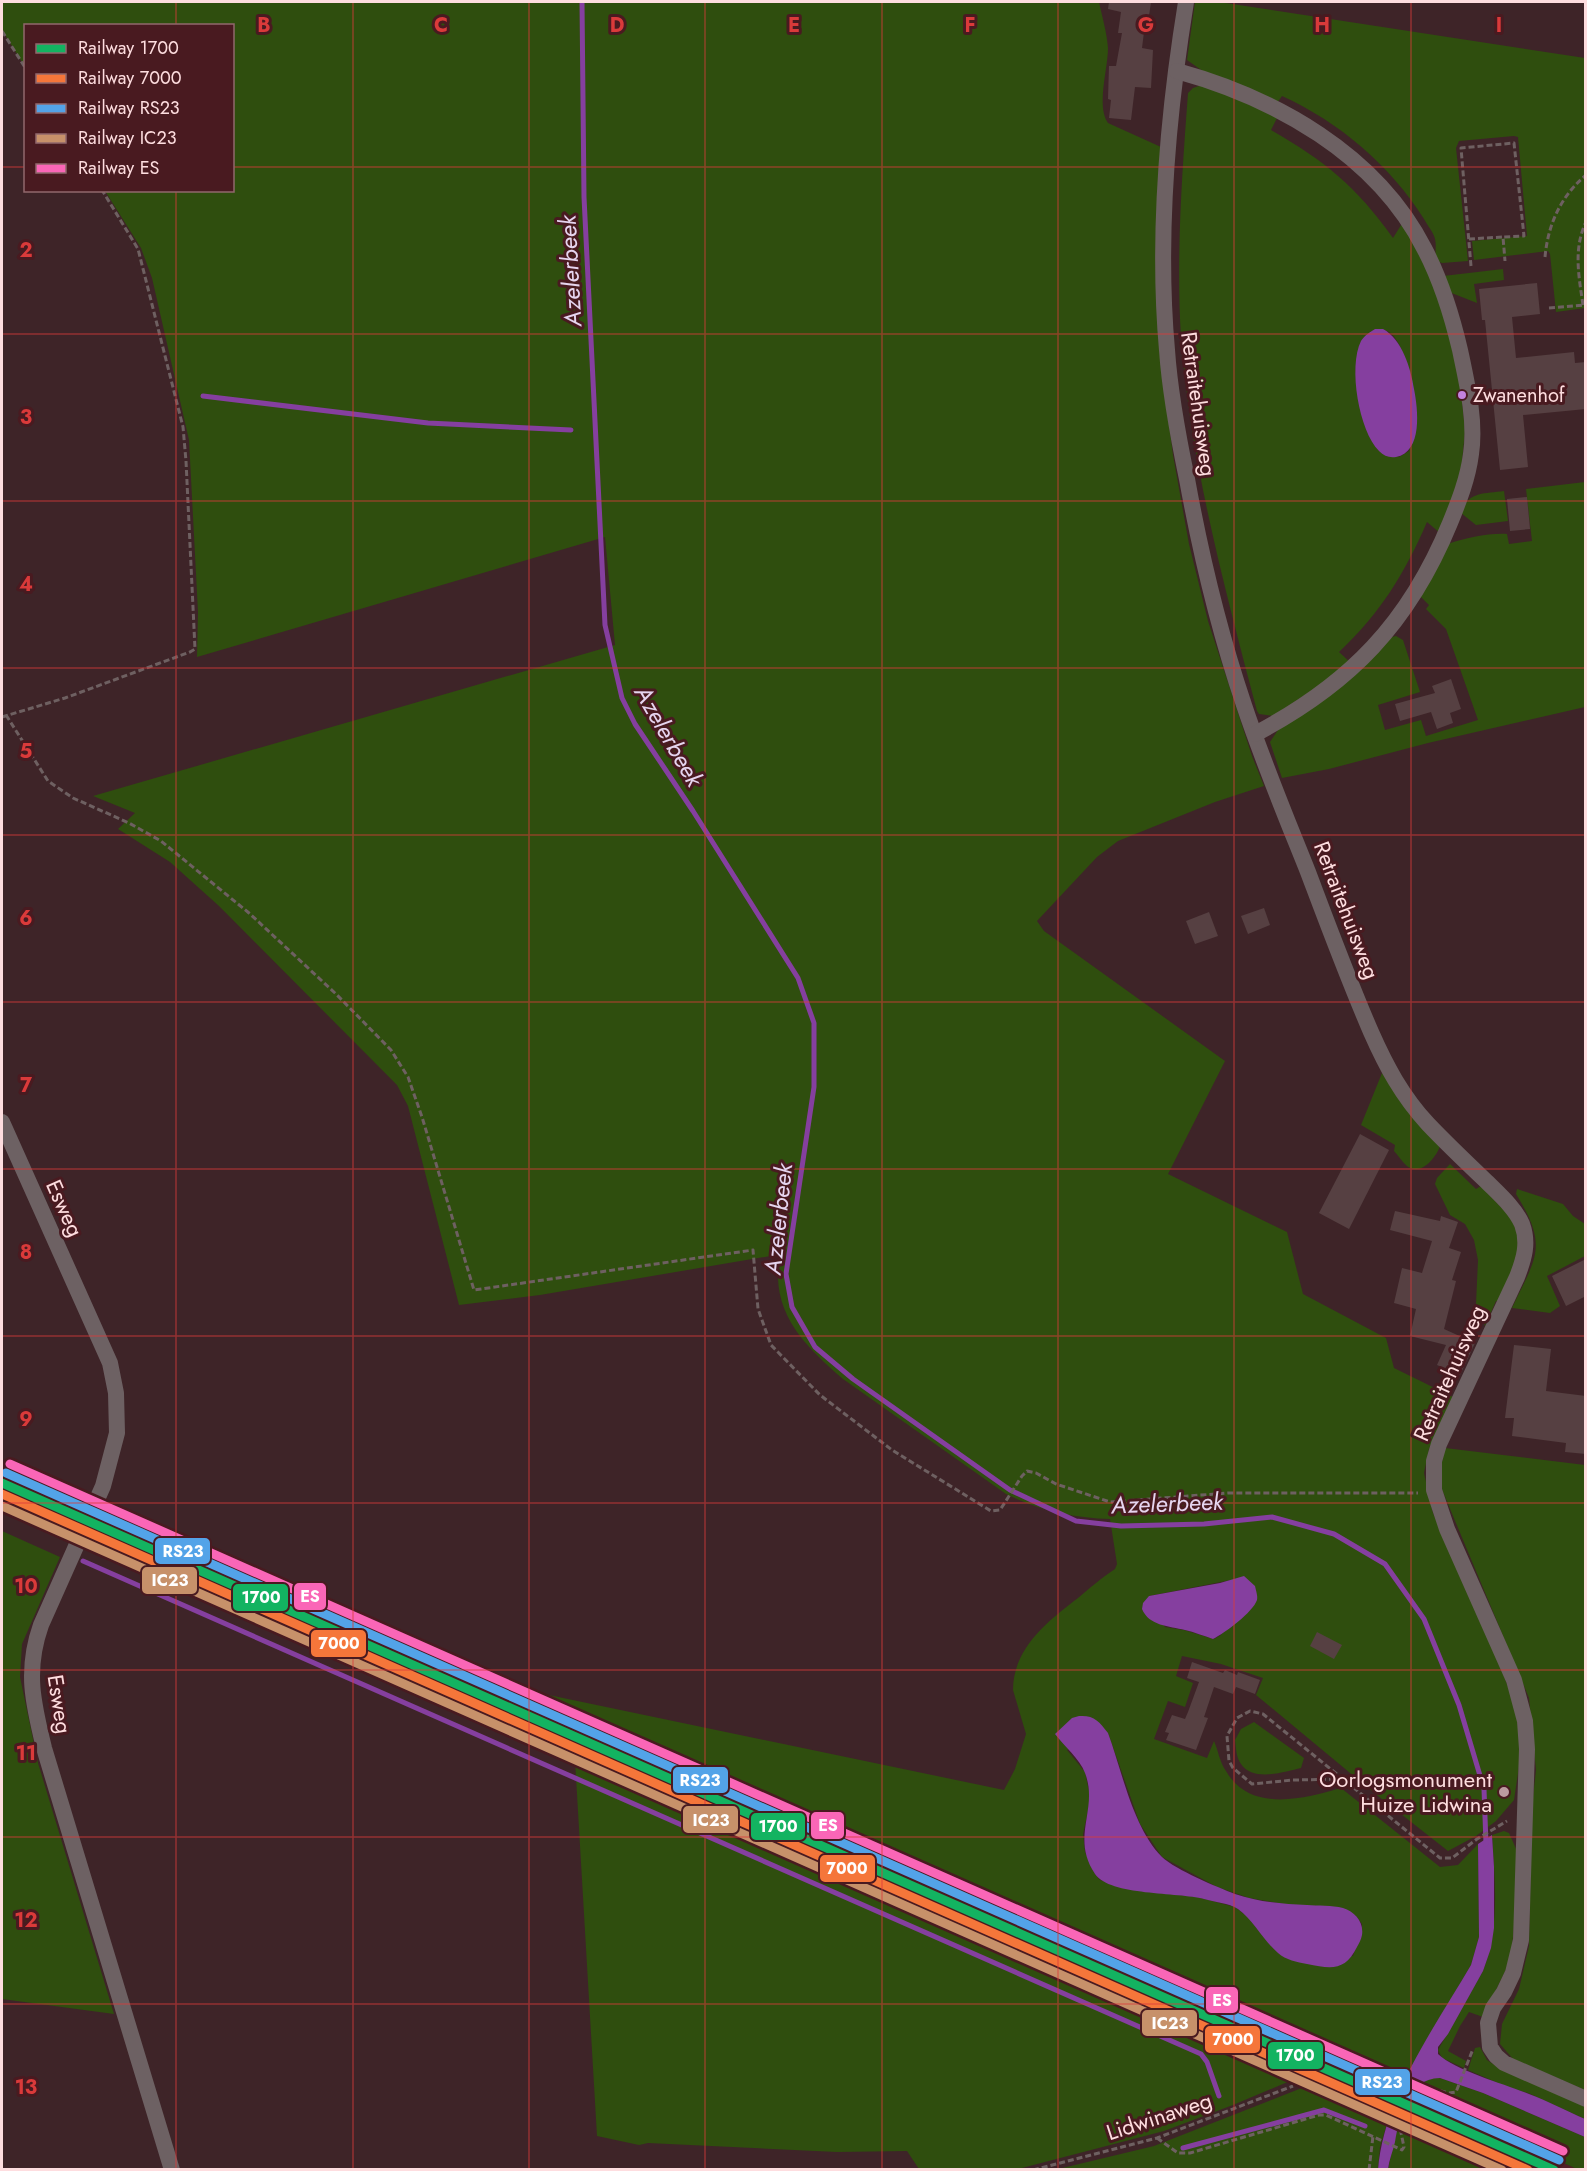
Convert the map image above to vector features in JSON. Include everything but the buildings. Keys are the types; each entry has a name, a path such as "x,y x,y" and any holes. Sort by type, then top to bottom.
{"street":[{"name":"Retraitehuisweg","path":"1186,2 1170,142 1164,252 1164,308 1171,391 1206,571 1232,665 1255,734 1387,1069 1409,1103 1422,1118 1509,1205 1521,1221 1525,1237 1524,1259 1517,1277 1439,1444 1434,1461 1434,1490 1447,1529 1514,1680 1525,1721 1527,1749 1521,1940 1513,1973 1493,2008 1488,2023 1490,2048 1504,2063 1586,2099"},
{"path":"1177,71 1210,80 1272,107 1303,124 1359,164 1389,196 1415,232 1435,271 1454,323 1471,416 1472,454 1459,500 1433,563 1401,614 1376,645 1340,679 1304,705 1255,734"},
{"name":"Esweg","path":"2,1122 110,1362 116,1393 117,1433 103,1486 41,1624 35,1641 30,1678 44,1748 172,2169"}],"path":[{"path":"2,31 24,66"},
{"path":"1469,239 1524,236 1514,143 1461,148 1471,266"},
{"path":"1545,257 1554,218 1567,194 1586,174"},
{"path":"103,192 138,249 183,427 195,649 65,698 4,716 48,781 73,798 129,823 161,842 249,913 336,994 391,1050 408,1077 422,1117 474,1290 753,1250 758,1309 771,1345 820,1395 892,1450 991,1511 1000,1510 1018,1481 1027,1472 1036,1473 1056,1484 1110,1502 1228,1493 1410,1493 1434,1490"},
{"path":"1549,308 1584,305 1578,245 1586,222"},
{"path":"1503,237 1505,261"},
{"path":"1344,1779 1252,1784 1233,1768 1229,1761 1227,1736 1237,1718 1250,1711 1263,1714 1344,1779 1440,1857 1452,1858 1495,1828"},
{"path":"1157,2138 1178,2153 1190,2153 1319,2115 1326,2115 1404,2149 1400,2128 1413,2094 1428,2088 1456,2092 1468,2063"},
{"name":"Lidwinaweg","path":"1033,2169 1157,2138 1293,2086"},
{"path":"1369,2169 1373,2136"}],"shaded area":[{"path":"1375,329 1383,329 1390,334 1400,347 1411,373 1415,397 1417,429 1415,439 1405,453 1396,457 1383,454 1372,442 1361,414 1358,398 1357,352 1362,339"},
{"path":"98,1516 181,1551 229,1568 249,1581 571,1723 579,1724 588,1732 757,1804 765,1810 878,1861 913,1876 934,1881 939,1887 1011,1920 1095,1957 1108,1959 1119,1967 1274,2036 1282,2034 1295,2044 1400,2090 1389,2117 1269,2068 1247,2055 1103,1992 1092,1990 1091,1986 931,1916 920,1915 910,1907 749,1836 745,1837 737,1830 576,1760 571,1760 561,1753 481,1716 399,1681 395,1682 225,1604 220,1605 210,1598 119,1557 115,1558 85,1542"},
{"path":"1244,1576 1255,1586 1257,1600 1244,1616 1213,1639 1154,1622 1145,1615 1142,1609 1143,1603 1149,1596 1220,1583"},
{"path":"1079,1716 1096,1720 1108,1733 1136,1815 1143,1831 1162,1857 1197,1878 1244,1897 1289,1904 1334,1906 1347,1910 1358,1918 1362,1926 1360,1941 1348,1960 1331,1967 1292,1960 1278,1953 1249,1919 1234,1907 1192,1897 1129,1890 1103,1881 1095,1874 1088,1861 1085,1848 1089,1799 1085,1773 1076,1758 1055,1734 1072,1718"},
{"path":"1492,1835 1494,1928 1491,1948 1483,1971 1448,2034 1438,2047 1438,2054 1456,2066 1585,2119 1585,2137 1483,2093 1440,2078 1419,2085 1412,2092 1402,2110 1388,2169 1378,2170 1382,2142 1401,2089 1427,2038 1471,1965 1479,1937 1478,1844"},
{"path":"1409,2094 1435,2106 1446,2107 1460,2117 1577,2169 1504,2169 1447,2144 1430,2140 1423,2133 1398,2121"}],"green space":[{"path":"2,2 1099,2 1108,48 1103,97 1105,116 1108,123 1161,147 1161,361 1173,455 1189,544 1208,621 1264,786 1215,802 1118,841 1097,857 1037,921 1044,931 1225,1061 1168,1174 1287,1232 1303,1294 1386,1338 1394,1368 1453,1397 1429,1449 1424,1473 1433,1513 1504,1676 1516,1709 1521,1753 1514,1800 1496,1821 1476,1836 1448,1851 1256,1695 1263,1678 1221,1664 1182,1656 1176,1676 1193,1683 1185,1707 1168,1701 1154,1739 1207,1758 1214,1741 1224,1768 1236,1784 1249,1793 1263,1798 1294,1799 1341,1788 1440,1867 1458,1865 1478,1844 1479,1937 1471,1965 1400,2090 1295,2044 1282,2034 1274,2036 1118,1967 1108,1959 1095,1957 939,1887 933,1882 901,1871 765,1810 757,1804 588,1732 579,1724 571,1723 415,1655 411,1651 249,1581 229,1568 214,1566 98,1516 103,1503 544,1694 1004,1790 1015,1769 1026,1734 1013,1690 1019,1661 1026,1648 1044,1626 1115,1569 1117,1564 1110,1519 1056,1512 1031,1505 1006,1494 831,1369 799,1335 784,1309 778,1278 782,1254 540,1295 459,1305 408,1106 397,1085 219,906 170,862 118,829 135,813 93,796 615,645 605,537 197,657 198,612 189,440 152,278 141,248 106,192 234,192 234,24 24,24 24,65 2,30","holes":["1231,1580 1221,1635 1214,1639 1165,1627 1149,1596","1108,1733 1140,1824 1162,1857 1217,1887 1249,1898 1284,1904 1344,1909 1357,1917 1362,1924 1362,1929 1353,1956 1244,1914 1235,1907 1197,1897 1144,1891 1100,1880 1085,1852 1083,1834 1089,1806 1085,1772 1067,1750"]},
{"path":"1195,2 1219,2 1585,58 1585,308 1556,312 1548,251 1474,260 1472,241 1527,236 1518,137 1459,141 1456,148 1468,261 1442,263 1437,261 1436,242 1424,219 1395,181 1362,147 1323,119 1282,96 1277,103 1204,72 1187,60"},
{"path":"1205,86 1278,116 1271,130 1308,153 1338,176 1366,204 1393,238 1403,222 1430,271 1458,362 1465,431 1460,482 1440,533 1427,522 1390,592 1367,623 1339,652 1352,664 1273,716 1259,714 1257,711 1211,526 1201,480 1186,385 1181,338 1179,246 1188,93 1193,88","holes":["1375,329 1389,332 1400,345 1414,391 1416,415 1409,451 1399,457 1378,450 1365,425 1362,340"]},
{"path":"1503,269 1504,280 1474,284 1477,303 1449,292 1443,276"},
{"path":"1585,482 1585,707 1428,743 1329,769 1282,778 1270,742 1278,730 1392,637 1396,636 1403,640 1420,692 1378,705 1385,730 1421,720 1426,736 1478,720 1446,629 1426,609 1429,605 1420,596 1448,544 1477,536 1500,534 1507,534 1509,544 1532,541 1526,489"},
{"path":"1504,491 1508,521 1476,525 1461,513 1472,497 1483,493"},
{"path":"1382,1073 1440,1146 1431,1161 1422,1168 1412,1169 1407,1166 1394,1151 1395,1145 1361,1125"},
{"path":"1450,1164 1476,1189 1481,1186 1516,1223 1520,1250 1500,1302 1496,1301 1485,1326 1476,1304 1478,1260 1474,1240 1465,1224 1450,1215 1435,1184 1437,1178"},
{"path":"1517,1189 1563,1204 1573,1216 1585,1224 1585,1256 1547,1276 1560,1306 1550,1313 1512,1308 1533,1263 1536,1240 1533,1227 1516,1194"},
{"path":"1445,1448 1585,1465 1585,2090 1513,2059 1500,2044 1502,2024 1519,1989 1529,1946 1532,1806 1536,1770 1529,1698 1438,1480"},
{"path":"2,1531 60,1557 22,1644 20,1677 38,1763 114,2014 2,1999"},
{"path":"1254,1722 1304,1758 1301,1768 1269,1774 1246,1770 1238,1758 1235,1740 1241,1729"},
{"path":"575,1760 737,1830 745,1837 749,1836 910,1907 920,1915 931,1916 1091,1986 1093,1990 1103,1992 1247,2055 1269,2068 1297,2078 1164,2131 1018,2169 919,2169 907,2151 837,2152 648,2143 639,2145 597,2136"},
{"path":"1504,1831 1509,1833 1517,1851 1518,1881 1511,1959 1483,2017 1469,2012 1448,2051 1466,2061 1464,2068 1442,2058 1438,2050 1483,1971 1488,1955 1495,1904 1492,1835"},
{"path":"1480,2047 1487,2060 1493,2064 1585,2104 1585,2119 1528,2093 1507,2087 1468,2070 1475,2048"},
{"path":"1432,2078 1440,2078 1483,2093 1585,2137 1585,2169 1577,2169 1460,2117 1446,2107 1428,2104 1409,2094 1418,2085"},
{"path":"1312,2084 1389,2117 1380,2147 1378,2169 1054,2170 1154,2146"},
{"path":"1398,2121 1423,2133 1430,2140 1447,2144 1504,2169 1388,2170"}],"pier":[{"path":"1397,2090 1411,2097 1400,2122 1386,2116"}],"waterway":[{"name":"Azelerbeek","path":"582,2 584,197 605,625 622,698 635,724 693,811 798,978 814,1023 814,1087 786,1274 792,1307 815,1347 853,1379 1010,1490 1076,1521 1121,1526 1204,1524 1272,1517 1334,1534 1385,1564 1424,1619 1459,1705 1484,1789 1486,1844"},
{"path":"203,396 428,423 571,430"},
{"path":"83,1561 1201,2054 1207,2062 1219,2096"},
{"path":"1183,2148 1324,2110 1365,2126"}],"rail line":[{"name":"ES","path":"10,1464 1563,2151"},
{"name":"RS23","path":"6,1473 1559,2160"},
{"name":"1700","path":"2,1483 1554,2170"},
{"name":"7000","path":"2,1494 1528,2170"},
{"name":"IC23","path":"2,1506 1502,2170"}],"place":[{"name":"Zwanenhof","path":"1462,395"},
{"name":"Oorlogsmonument Huize Lidwina","path":"1504,1792"}]}
